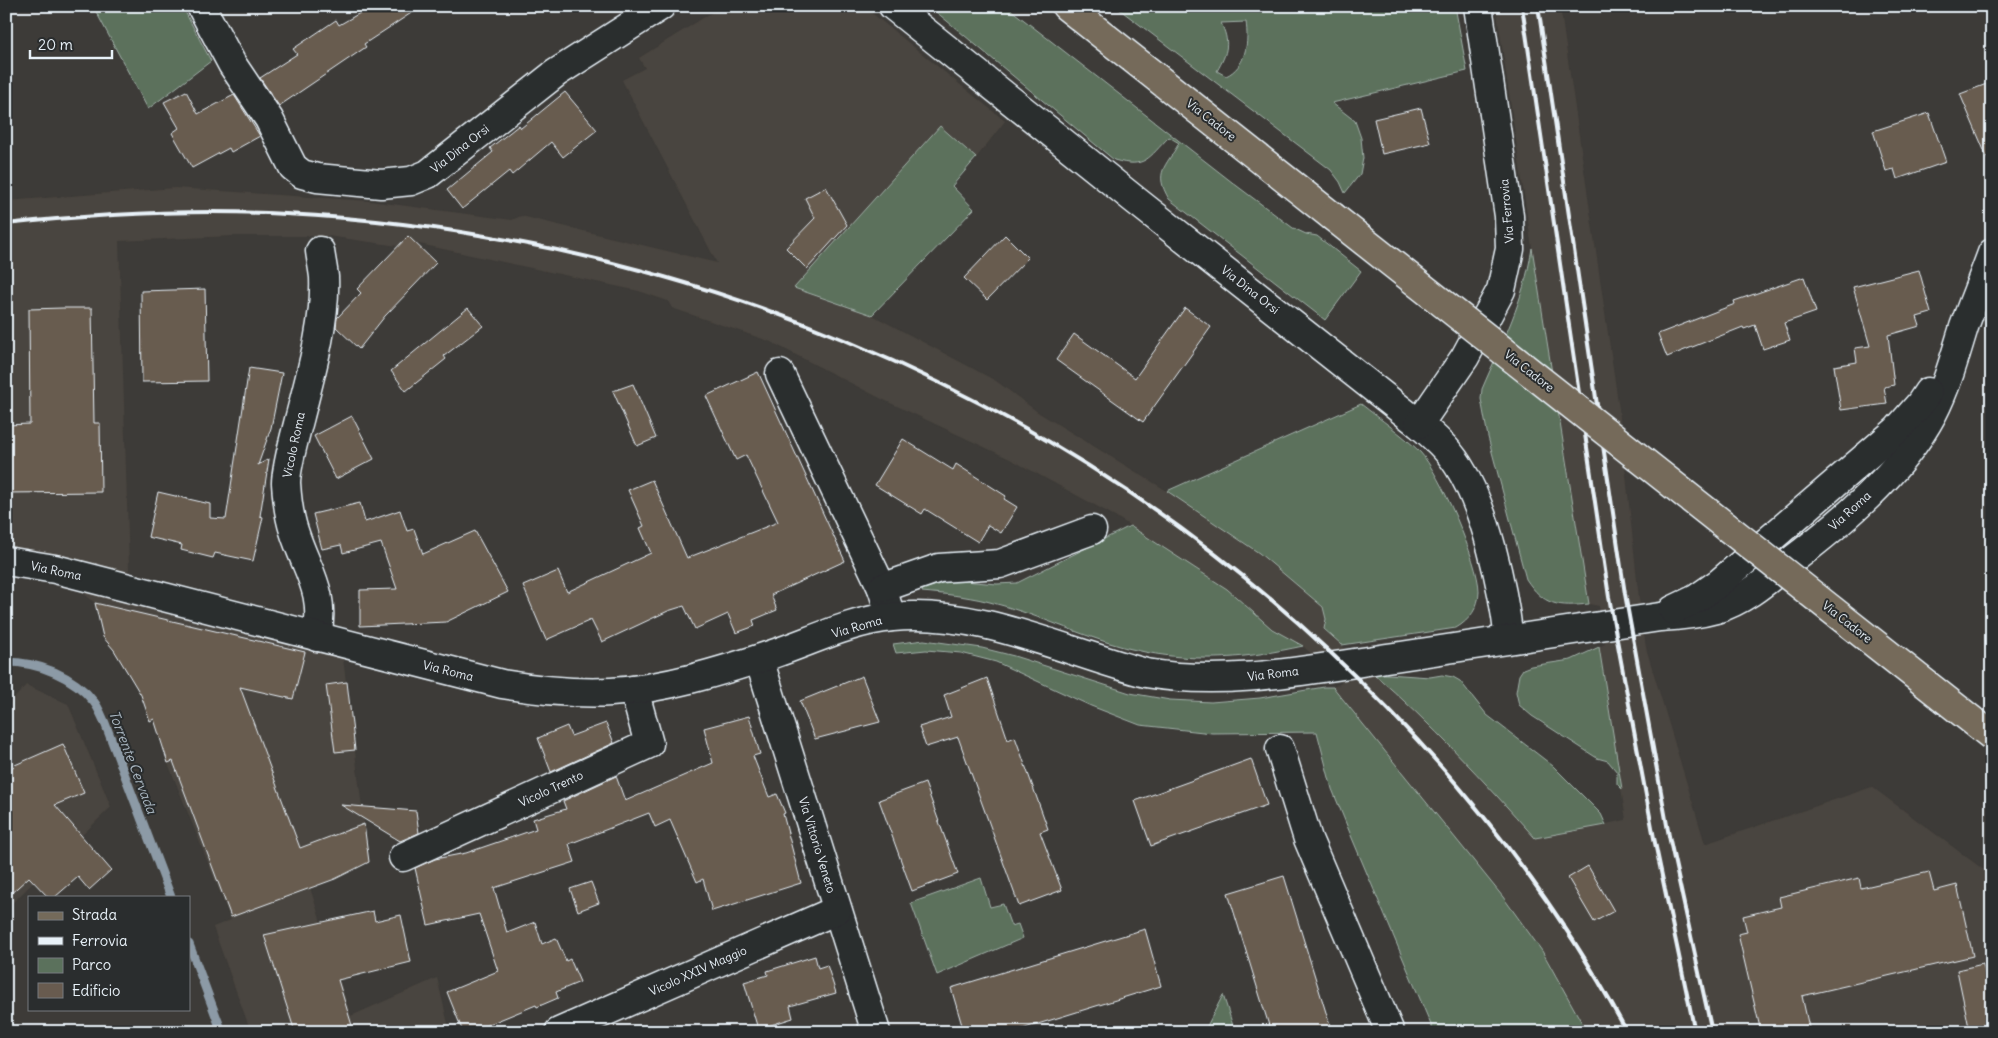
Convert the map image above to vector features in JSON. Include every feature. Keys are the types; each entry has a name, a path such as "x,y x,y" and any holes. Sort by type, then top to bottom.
{"main road":[{"name":"Via Cadore","path":"1066,6 1992,736"}],"street":[{"name":"Via Dina Orsi","path":"201,6 232,64 269,119 293,167 302,174 316,178 381,184 411,181 428,174 556,73 661,6"},
{"name":"Via Dina Orsi","path":"894,6 1135,200 1419,424 1443,446 1457,463 1472,491 1492,555 1509,639"},
{"name":"Via Ferrovia","path":"1419,424 1465,357 1494,306 1506,272 1510,249 1510,216 1478,6"},
{"name":"Vicolo Roma","path":"317,637 320,619 319,600 315,582 294,531 289,511 286,480 323,306 324,277 320,251"},
{"name":"Via Roma","path":"6,562 55,570 502,684 561,692 634,690 679,681 759,659 853,626 892,617 940,617 988,624 1122,667 1146,673 1192,679 1242,678 1287,673 1660,617 1696,598 1719,583 1897,430 1920,404 1965,325 1992,253"},
{"name":"Via Roma","path":"780,374 882,588 892,617"},
{"path":"882,588 939,568 987,566 1006,562 1092,530"},
{"name":"Via Vittorio Veneto","path":"759,659 876,1032"},
{"name":"Vicolo Trento","path":"403,857 649,744 634,690"},
{"path":"1280,748 1308,839 1390,1032"},
{"name":"Vicolo XXIV Maggio","path":"559,1032 837,910"}],"shaded area":[{"path":"720,6 863,6 1005,121 976,158 940,126 794,288 872,315 996,381 1039,413 1167,491 1259,553 1323,607 1326,619 1324,630 1415,709 1455,749 1535,838 1626,820 1599,647 1605,644 1599,606 1589,604 1532,248 1496,6 1560,6 1619,409 1646,648 1705,844 1872,787 1992,876 1992,1032 1587,1032 1542,951 1503,897 1333,687 1342,683 1303,646 1272,629 1227,589 1115,516 1010,459 882,399 769,341 672,308 668,301 639,291 415,243 398,246 328,236 232,236 119,241 129,569 121,587 341,643 369,862 310,888 351,1016 437,978 450,1032 251,1032 213,927 231,920 168,763 154,720 150,721 141,695 114,650 103,637 95,603 55,569 6,561 6,201 175,188 369,201 512,220 521,216 717,263 622,80 645,68 639,58"},
{"path":"26,685 68,704 111,807 6,909 6,708"}],"green space":[{"path":"93,6 182,6 211,61 148,109"},
{"path":"929,6 1006,6 1293,228 1306,234 1317,236 1361,271 1325,320 1169,199 1162,182 1163,170 1179,143 1169,137 1151,156 1140,162 1133,163 1114,160"},
{"path":"1115,6 1455,6 1467,71 1332,103 1355,121 1361,138 1363,158 1360,174 1345,193 1331,170","holes":["1246,22 1247,38 1245,53 1238,67 1226,76 1217,71 1224,58 1227,42 1221,23"]},
{"path":"940,126 976,158 952,186 974,209 872,315 794,288"},
{"path":"1532,248 1589,604 1560,605 1553,603 1539,595 1526,579 1488,437 1481,399 1482,389 1505,337 1524,286"},
{"path":"1361,404 1420,452 1437,478 1457,518 1472,560 1477,578 1479,597 1473,613 1456,628 1342,645 1324,629 1326,619 1323,607 1259,553 1167,491"},
{"path":"1130,526 1227,589 1272,629 1303,646 1263,654 1225,658 1166,655 1105,642 1026,613 986,601 962,596 922,592 923,589 953,580 997,584 1017,583"},
{"path":"924,640 982,648 1014,656 1130,693 1170,700 1211,702 1260,698 1333,687 1503,897 1542,951 1587,1032 1434,1032 1332,789 1317,732 1212,733 1140,725 1091,706 996,662 961,653 926,650 896,653 893,644"},
{"path":"1599,647 1622,789 1617,784 1617,772 1608,761 1597,758 1532,716 1519,705 1516,692 1519,675 1523,669 1571,660"},
{"path":"1373,673 1430,677 1442,675 1453,677 1460,681 1487,715 1553,766 1601,814 1606,825 1535,838 1436,732"},
{"path":"981,878 990,907 1003,904 1011,926 1018,924 1023,938 937,975 911,903"},
{"path":"1223,995 1235,1032 1204,1032"}],"building":[{"path":"372,6 422,6 364,44 366,47 279,106 260,78 297,54 293,49 336,20 339,25"},
{"path":"1992,82 1992,169 1960,94"},
{"path":"186,91 198,114 234,95 260,136 231,152 229,148 192,168 172,133 179,128 164,102"},
{"path":"565,92 597,130 563,157 551,142 512,175 509,171 462,209 447,190 493,152 490,148 519,125 521,128"},
{"path":"1421,108 1430,143 1382,154 1374,119"},
{"path":"1929,113 1946,162 1897,179 1894,169 1886,171 1873,131"},
{"path":"826,187 847,225 807,269 786,248 815,218 805,198"},
{"path":"1005,235 1028,258 987,300 964,278"},
{"path":"408,236 436,263 385,316 359,349 336,327 337,318 361,293 357,289"},
{"path":"1919,270 1931,313 1917,317 1920,326 1888,335 1894,385 1884,387 1887,404 1841,410 1834,366 1857,362 1855,348 1870,346 1853,287"},
{"path":"1804,277 1816,312 1784,323 1790,340 1763,349 1755,325 1744,329 1743,327 1667,357 1658,334 1735,304 1734,301"},
{"path":"205,289 207,381 142,382 141,291"},
{"path":"92,308 94,423 100,423 101,492 6,493 6,425 30,424 29,309"},
{"path":"468,308 483,326 444,356 446,359 406,391 391,371"},
{"path":"1185,308 1211,327 1143,422 1056,360 1074,334 1135,378"},
{"path":"249,368 282,373 271,428 258,465 269,459 260,516 263,517 253,561 215,553 213,558 181,550 182,545 148,537 158,492 210,504 210,518 226,519"},
{"path":"758,372 845,561 771,595 777,610 753,620 755,626 736,633 728,614 695,629 684,606 668,611 602,642 591,620 546,640 523,586 558,571 567,592 651,553 640,528 644,526 628,490 652,480 687,558 778,522 746,455 736,460 706,396"},
{"path":"633,384 656,438 637,446 613,391"},
{"path":"352,416 374,459 336,479 314,436"},
{"path":"903,439 953,470 956,464 1006,496 1004,499 1017,507 1001,533 988,525 978,542 925,509 922,514 875,485"},
{"path":"360,503 365,522 400,510 407,531 414,529 423,554 475,531 508,592 446,622 360,626 360,590 397,589 381,543 343,553 341,545 322,549 313,514"},
{"path":"95,603 305,652 293,699 240,687 300,848 364,824 369,862 335,879 231,917 173,761 168,763 154,719 150,721 141,695 114,650 103,637"},
{"path":"862,676 880,722 815,739 800,701"},
{"path":"987,678 1008,740 1015,737 1048,829 1040,832 1062,890 1019,906 958,737 926,747 919,727 951,717 944,695"},
{"path":"347,682 355,750 335,752 326,685"},
{"path":"749,716 760,754 753,756 769,797 777,794 785,813 783,814 801,883 712,911 703,879 697,882 670,820 655,827 649,813 569,844 575,862 494,888 507,933 535,922 542,944 556,938 566,961 570,959 580,982 556,992 558,998 537,1007 536,1005 470,1032 463,1032 447,992 498,971 479,914 428,925 415,868 435,859 466,853 536,829 533,819 566,809 563,801 616,776 625,801 713,763 704,728"},
{"path":"606,723 614,743 551,772 538,738 567,726 571,736"},
{"path":"63,744 84,793 55,805 111,870 89,890 78,877 56,896 47,896 29,877 6,898 6,773 15,765"},
{"path":"1251,759 1267,805 1151,846 1135,801"},
{"path":"925,783 958,874 912,891 879,800"},
{"path":"341,805 416,811 419,833 400,841"},
{"path":"1588,866 1614,911 1594,922 1568,878"},
{"path":"1929,872 1934,891 1957,885 1973,956 1802,996 1810,1032 1761,1032 1738,934 1747,932 1743,916 1781,907 1779,897 1859,878 1861,888"},
{"path":"1284,876 1332,1032 1271,1032 1228,893"},
{"path":"591,882 599,903 578,911 570,889"},
{"path":"373,911 375,921 401,915 411,962 338,980 354,1032 295,1032 264,935"},
{"path":"1145,929 1161,986 1012,1032 964,1032 951,988"},
{"path":"815,956 818,968 827,965 836,993 790,1006 793,1018 758,1029 744,982 768,975 767,971"},
{"path":"1983,964 1992,1006 1992,1032 1970,1032 1957,970"}],"waterway":[{"name":"Torrente Cervada","path":"6,662 30,665 54,672 76,685 96,704 105,723 171,896"},
{"name":"Torrente Cervada","path":"190,947 222,1032"}],"railway":[{"path":"1522,6 1609,597 1654,838 1695,1032"},
{"path":"1538,6 1625,594 1669,836 1712,1032"},
{"path":"6,224 146,213 286,214 430,228 573,254 712,292 848,341 978,402 1103,475 1221,559 1331,653 1416,739 1495,831 1565,928 1627,1032"}]}
